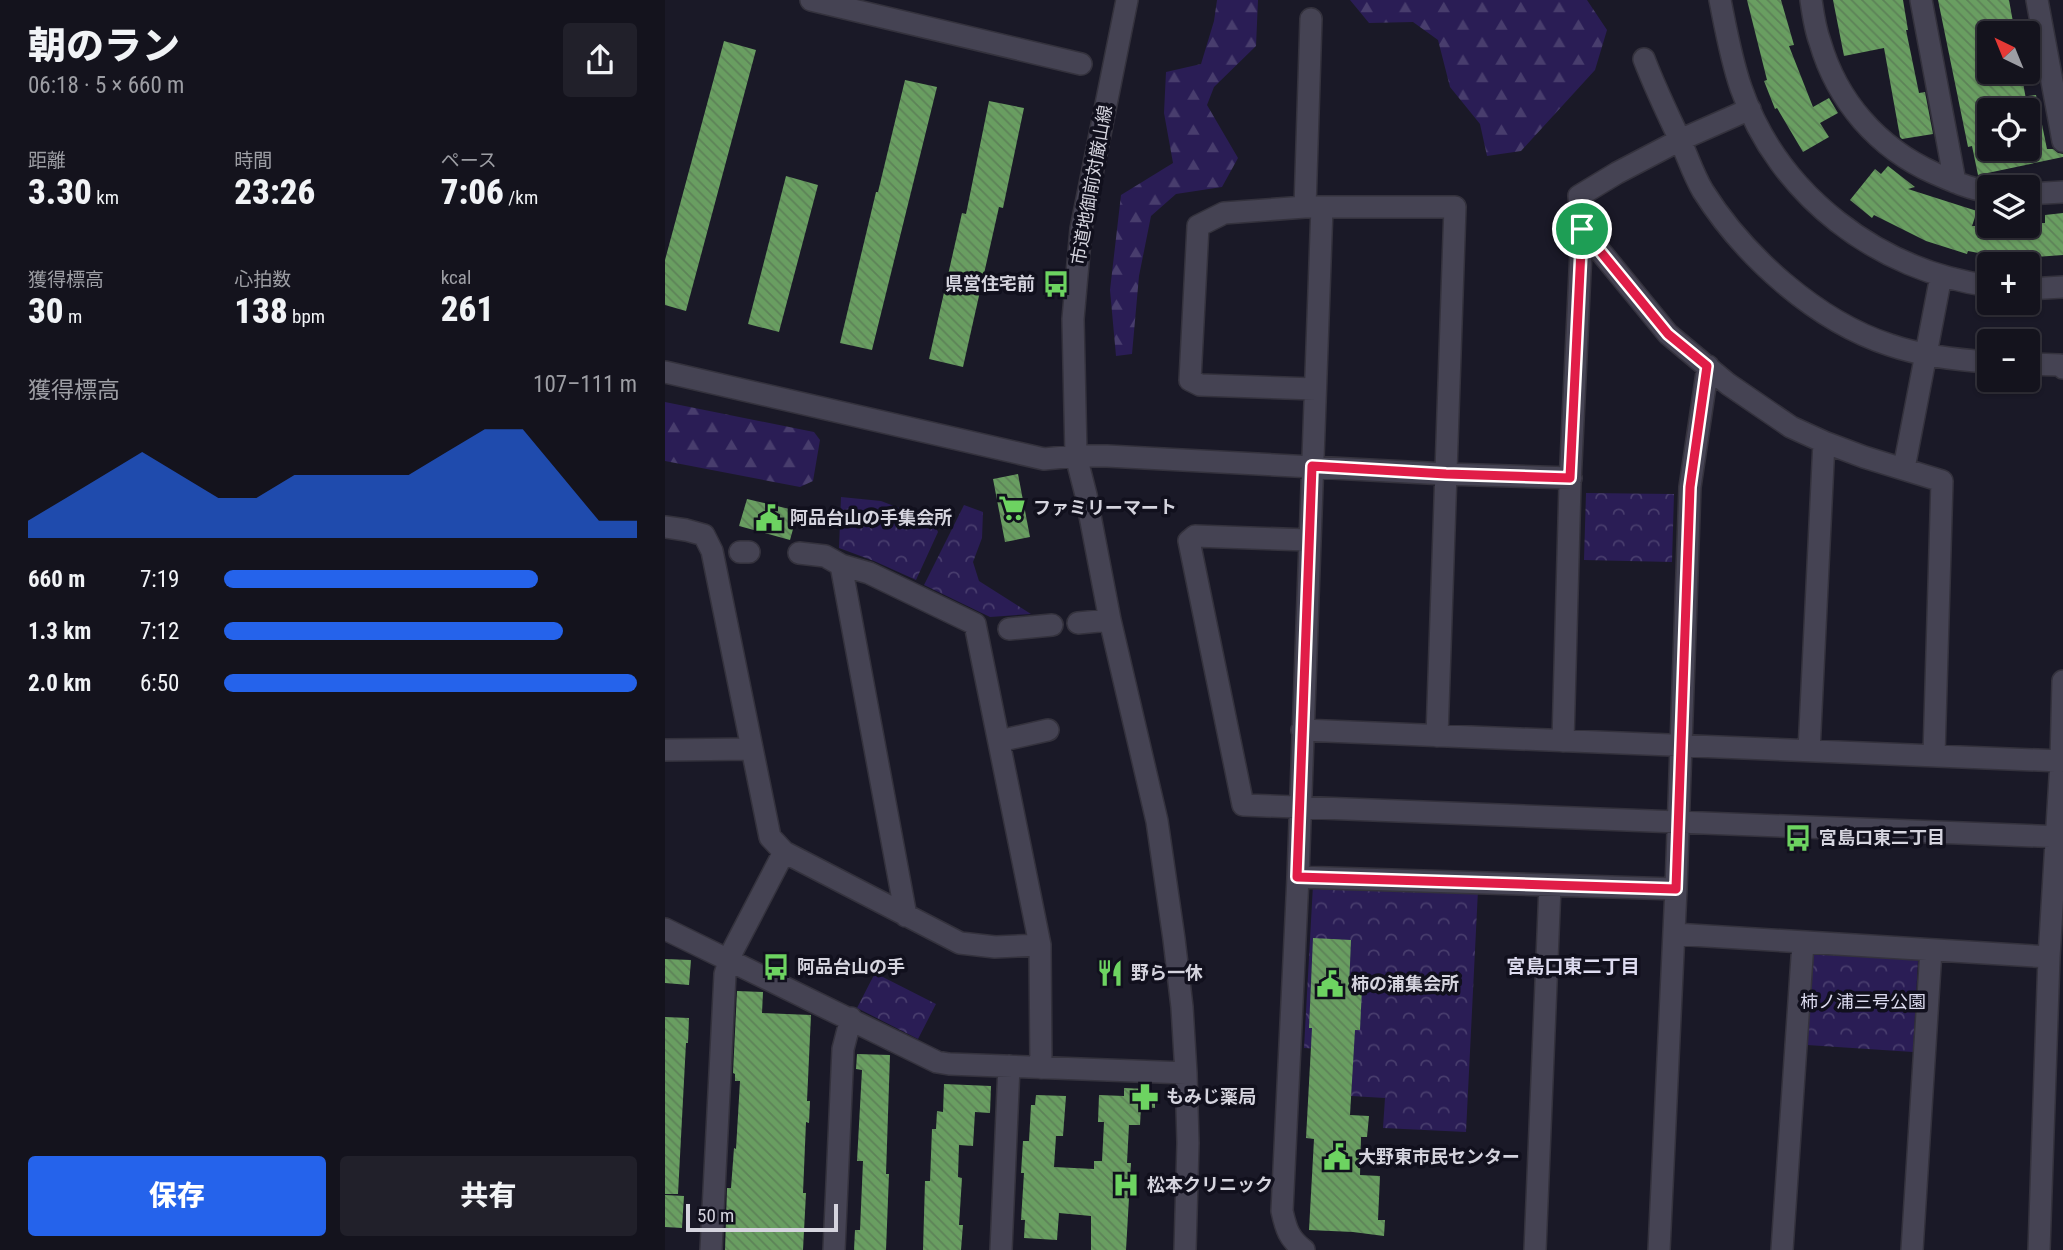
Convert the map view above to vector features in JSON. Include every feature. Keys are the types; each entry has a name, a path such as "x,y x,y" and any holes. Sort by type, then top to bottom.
{"street":[{"path":"811,0 1081,64"},
{"name":"市道地御前対厳山線","path":"1127,0 1089,185 1079,252 1073,319 1076,456 1110,620 1157,821 1179,980 1187,1073 1185,1250"},
{"path":"1720,0 1732,59 1750,109 1769,146 1787,172 1831,217 1883,252 1941,276 1977,283"},
{"path":"1811,0 1819,42 1828,64 1841,92 1871,131 1919,166 1977,190"},
{"path":"1921,0 1955,182"},
{"path":"2037,0 2063,141"},
{"path":"1304,1250 1293,1242 1286,1231 1282,1211 1315,389 1311,19"},
{"path":"1644,60 1702,189 1728,226 1780,280 1849,327 1889,345 1927,355 1977,361"},
{"path":"1563,741 1570,478 1582,229 1579,196 1617,173 1750,109"},
{"path":"2040,193 2063,192"},
{"path":"1315,389 1200,385 1190,380 1198,226 1224,213 1313,207 1455,207 1437,736"},
{"path":"1582,229 1668,334 1728,383 1791,427 1864,457 1942,481 1934,755"},
{"path":"1904,468 1941,276"},
{"path":"2040,288 2063,287"},
{"path":"2040,364 2060,365 2063,368"},
{"path":"1659,1250 1679,821 1690,487 1707,366"},
{"path":"665,372 841,423 1045,459 1076,456 1570,478"},
{"path":"1809,751 1824,442"},
{"path":"665,527 704,535 733,552 752,749 770,837 784,852 961,943 995,947 1040,946"},
{"path":"1309,540 1195,536 1189,541 1243,805 2060,837"},
{"path":"799,553 830,554 992,627 1052,625"},
{"path":"830,554 906,916"},
{"path":"1078,622 1110,620"},
{"path":"992,627 999,741 1040,946 1041,1068"},
{"path":"2039,1250 2049,957 2060,837 2063,681"},
{"path":"999,741 1048,730"},
{"path":"1302,730 2061,761"},
{"path":"665,750 752,749"},
{"path":"711,1250 723,986 729,959 784,852"},
{"path":"1297,877 1676,889"},
{"path":"1535,1250 1550,886"},
{"path":"665,929 937,1062 1187,1073"},
{"path":"1674,934 2049,957"},
{"path":"1782,1250 1803,943"},
{"path":"1912,1250 1931,950"},
{"path":"834,1250 843,1049 851,1018"},
{"path":"1001,1250 1009,1066"}],"green space":[{"path":"1217,0 1258,0 1256,46 1214,87 1207,105 1238,158 1222,187 1176,194 1151,216 1139,276 1132,354 1116,356 1110,290 1121,195 1173,163 1164,113 1166,72 1201,64 1214,21"},
{"path":"1350,0 1587,0 1607,30 1595,70 1521,151 1487,156 1480,124 1450,87 1438,40 1413,22 1369,23"},
{"path":"665,402 814,432 820,440 813,481 800,487 665,461"},
{"path":"1586,493 1674,494 1672,562 1584,560"},
{"path":"841,497 881,501 933,521 938,532 916,580 839,548"},
{"path":"964,505 983,512 982,538 973,562 979,581 1031,614 990,617 924,585"},
{"path":"1313,885 1478,890 1466,1132 1383,1128 1385,1098 1351,1096 1353,1051 1304,1048"},
{"name":"柿ノ浦三号公園","path":"1813,953 1918,960 1913,1052 1807,1045"},
{"path":"875,973 936,1004 918,1039 857,1008"}],"building":[{"path":"1747,0 1781,0 1794,45 1789,46 1813,107 1829,98 1838,113 1820,123 1829,137 1803,152 1777,108 1775,109 1764,81 1767,80"},
{"path":"1833,0 1903,0 1906,30 1919,93 1925,92 1933,134 1902,139 1900,137 1884,48 1844,56"},
{"path":"1938,0 2009,0 2013,21 1977,21 1977,84 2023,84 2026,98 1977,98 1977,161 2040,161 2040,115 2047,149 2063,154 2063,157 1978,175 1972,146 1968,147"},
{"path":"724,41 756,50 686,311 665,305 665,260"},
{"path":"905,80 937,87 872,350 840,343"},
{"path":"989,101 1024,108 1003,208 999,207 963,367 929,359 962,213 966,214"},
{"path":"1888,166 1915,187 1908,189 1977,211 1972,226 1977,226 1977,238 2040,238 2040,223 2045,223 2045,215 2063,213 2063,255 2040,257 2040,252 1968,251 1967,254 1926,241 1874,215 1872,218 1850,200 1875,169 1881,174"},
{"path":"786,176 818,185 779,332 748,324"},
{"path":"1018,474 1030,537 1005,542 993,479"},
{"name":"阿品台山の手集会所","path":"747,499 798,511 790,540 739,526"},
{"path":"1313,938 1351,940 1349,988 1362,988 1360,1030 1355,1030 1350,1115 1369,1116 1367,1137 1361,1137 1360,1175 1380,1176 1378,1220 1385,1220 1384,1236 1309,1230 1314,1139 1306,1138 1312,1028 1309,1028"},
{"path":"665,959 691,960 689,985 665,983"},
{"path":"737,991 763,992 762,1013 811,1015 803,1250 725,1250 727,1188 731,1188 734,1148 736,1149 740,1081 735,1081 733,1073"},
{"path":"665,1017 689,1018 678,1194 665,1194"},
{"path":"857,1054 890,1055 886,1250 854,1250 855,1230 860,1230 863,1161 857,1161 862,1070 856,1069"},
{"path":"944,1084 991,1086 990,1113 975,1112 973,1146 959,1145 958,1177 962,1178 959,1225 963,1225 961,1250 923,1250 925,1181 930,1181 932,1129 936,1129 937,1111 943,1112"},
{"path":"1124,1088 1148,1089 1155,1097 1155,1108 1141,1107 1140,1125 1129,1125 1127,1163 1131,1163 1126,1250 1091,1250 1091,1216 1059,1213 1057,1240 1024,1238 1025,1220 1021,1220 1023,1141 1029,1141 1031,1105 1035,1105 1036,1095 1066,1096 1063,1136 1056,1136 1054,1167 1094,1169 1094,1161 1102,1161 1104,1122 1098,1122 1099,1095 1124,1096"},
{"path":"665,1195 684,1196 682,1228 665,1227"}],"place":[{"name":"県営住宅前","path":"1056,284"},
{"name":"ファミリーマート","path":"1012,508"},
{"name":"阿品台山の手集会所","path":"769,518"},
{"name":"宮島口東二丁目","path":"1798,838"},
{"name":"阿品台山の手","path":"776,967"},
{"name":"野ら一休","path":"1110,973"},
{"name":"柿の浦集会所","path":"1330,984"},
{"name":"もみじ薬局","path":"1145,1097"},
{"name":"大野東市民センター","path":"1337,1157"},
{"name":"松本クリニック","path":"1126,1185"}],"district":[{"name":"宮島口東二丁目","path":"1573,966"}],"route":[{"path":"1582,229 1668,334 1707,366 1690,487 1676,889 1297,877 1312,466 1570,478 1582,229"}]}
